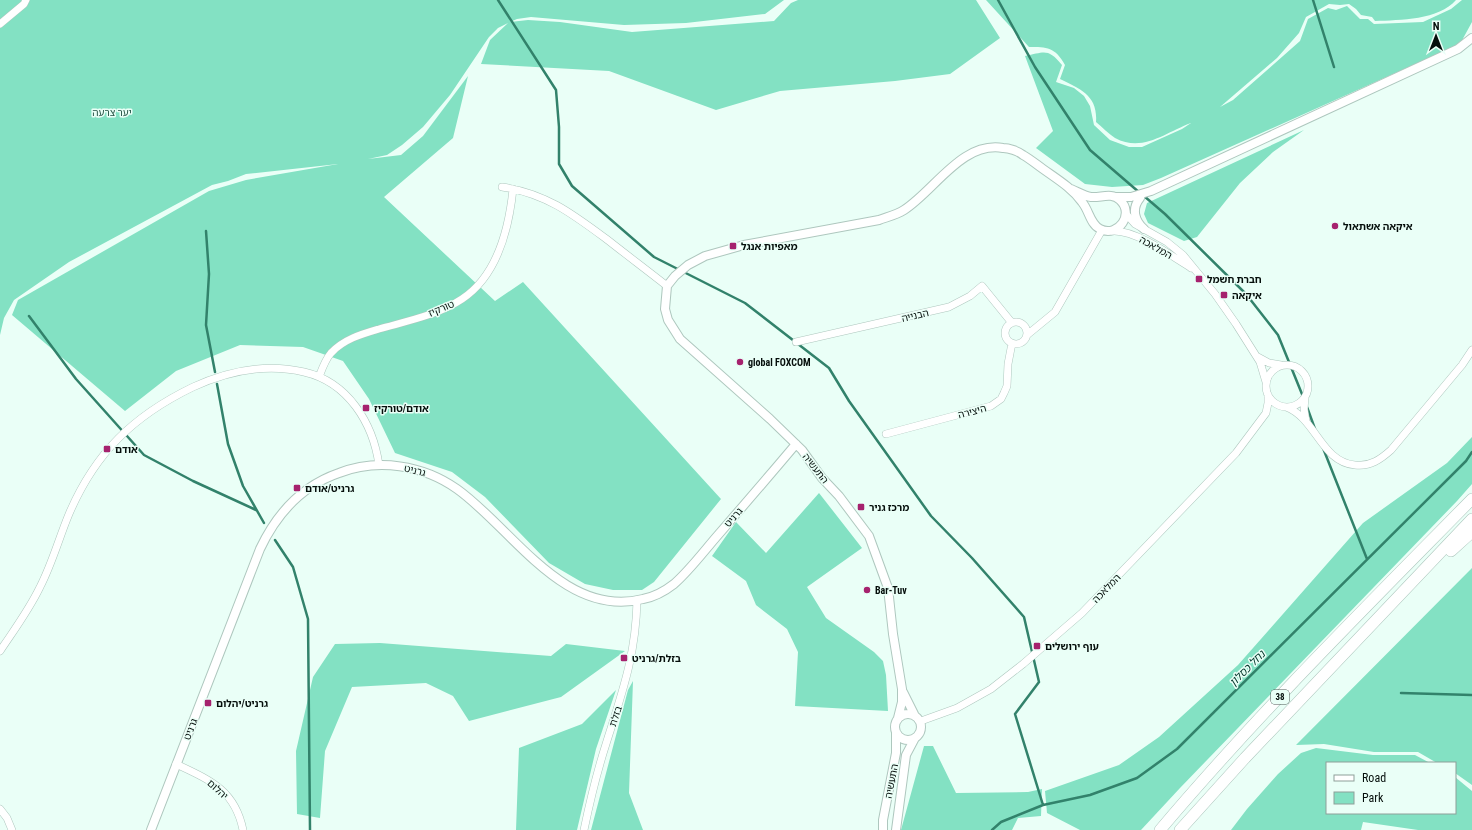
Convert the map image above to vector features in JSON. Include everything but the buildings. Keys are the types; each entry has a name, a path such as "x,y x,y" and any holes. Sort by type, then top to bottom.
{"highway":[{"name":"38","path":"1160,830 1193,791 1304,672 1472,498"},
{"name":"38","path":"1180,830 1245,758 1472,519"},
{"path":"1373,624 1472,532"}],"street":[{"path":"0,24 24,4 26,0"},
{"path":"502,188 513,189 543,198 566,210 667,286 675,276 688,265 705,256 744,245 879,220 893,216 916,201 964,157 977,150 989,147 1004,148 1023,154 1071,190 1082,201 1095,226 1102,230 1113,231 1121,226 1132,204 1151,191 1458,49 1472,38"},
{"path":"1458,49 1472,47"},
{"name":"טורקיז","path":"319,377 327,359 335,349 346,341 364,333 435,312 450,306 474,289 484,278 498,253 508,223 513,189"},
{"path":"1071,190 1089,196 1108,195 1116,197 1134,196 1151,191"},
{"path":"1090,216 1092,205 1103,196"},
{"path":"1116,197 1123,203 1126,214"},
{"path":"1140,198 1135,206 1135,214 1138,222 1144,229"},
{"name":"המלאכה","path":"1126,214 1132,222 1177,249 1196,271 1225,308 1255,354 1262,368 1266,382"},
{"path":"1027,335 1026,328 1018,322 1007,326 1005,335 1006,338 1012,343 1019,344 1027,335 1054,312 1102,230"},
{"name":"המלאכה","path":"1113,231 1128,233 1150,243 1196,271"},
{"name":"התעשיה","path":"667,286 665,309 670,324 680,339 770,419 802,450 822,478 839,496 869,536 888,588 893,634 902,689 902,702 898,718"},
{"name":"הבנייה","path":"796,342 949,307 970,296 982,286 1012,323"},
{"name":"היצירה","path":"886,434 991,406 997,403 1002,399 1007,386 1008,364 1012,343"},
{"path":"1307,423 1304,409 1308,386 1304,373 1297,367 1284,365 1272,371 1266,382 1268,395 1275,403 1297,412 1338,460 1358,466 1372,463 1391,450 1462,365 1472,350"},
{"name":"המלאכה","path":"1255,354 1269,363 1284,365"},
{"path":"0,651 40,588 50,566 69,514 85,483 109,448 126,430 150,412 183,392 235,372 254,369 290,369 309,373 339,389 348,397 363,416 374,438 379,465"},
{"name":"המלאכה","path":"921,721 956,708 991,689 1058,635 1082,613 1223,467 1262,418 1268,406 1268,395"},
{"path":"1284,406 1298,404 1306,395"},
{"name":"המלאכה","path":"1262,418 1273,410 1284,406"},
{"name":"גרניט","path":"151,830 260,549 273,523 291,501 314,483 344,471 379,465 398,466 426,472 446,482 467,497 550,574 569,587 596,598 628,602 660,593 674,584 796,444"},
{"name":"בזלת","path":"584,830 600,765 631,662 636,630 637,600"},
{"name":"התעשיה","path":"902,689 914,714"},
{"path":"896,830 906,756 910,746 922,729 921,721 914,714 906,714 898,718 895,725 896,732 899,736 906,740 915,738"},
{"name":"התעשיה","path":"883,830 883,820 896,752 896,732"},
{"name":"יהלום","path":"176,764 206,778 225,793 241,817 243,830"},
{"path":"0,809 7,818 12,830"}],"green space":[{"name":"יער צרעה","path":"0,0 784,0 765,14 686,23 624,25 531,17 517,19 510,22 528,20 560,22 632,32 774,21 791,3 798,0 976,0 1000,38 950,74 895,81 780,91 716,110 609,71 481,64 490,40 508,23 498,28 489,37 450,95 423,127 402,145 387,155 368,159 401,155 423,136 468,76 453,138 384,197 495,301 523,282 721,499 654,582 642,590 613,590 585,584 549,563 485,497 452,472 395,453 369,399 343,361 303,347 240,345 176,371 125,411 12,315 18,300 209,191 246,180 338,164 246,174 212,185 69,262 14,300 4,318 0,335"},
{"path":"986,0 1456,0 1449,7 1440,12 1418,18 1375,21 1372,17 1361,15 1349,4 1329,4 1306,17 1299,33 1277,58 1220,107 1233,100 1300,41 1308,19 1328,8 1336,10 1347,6 1360,19 1368,19 1374,24 1423,22 1451,9 1462,0 1472,0 1472,22 1460,44 1161,178 1143,185 1112,187 1085,184 1036,148 1053,131 1025,56 1037,53 1046,53 1053,56 1062,65 1056,82 1074,88 1084,96 1090,106 1094,125 1110,140 1129,147 1142,147 1182,129 1191,123 1154,140 1145,142 1125,142 1115,138 1096,122 1094,106 1087,94 1060,79 1065,65 1058,55 1050,49 1029,47"},
{"path":"1304,130 1273,152 1240,183 1197,237 1184,241 1148,223 1144,214 1147,203"},
{"path":"1472,437 1472,484 1141,830 1080,830 1047,813 1045,791 1119,765 1159,737 1238,665 1363,523 1447,463"},
{"path":"819,493 862,548 807,587 826,618 874,652 883,661 886,675 888,711 795,706 798,652 787,629 756,605 746,581 712,556 736,522 766,553"},
{"path":"1472,568 1472,785 1456,774 1456,762 1435,762 1418,752 1374,752 1324,744 1296,745"},
{"path":"380,643 551,656 566,644 625,651 561,697 469,721 453,696 426,683 352,687 325,751 320,818 297,814 296,751 313,677 335,644"},
{"path":"633,681 629,793 643,830 591,830 628,690"},
{"path":"616,690 596,749 577,830 516,830 519,748 582,724"},
{"path":"924,746 933,746 956,793 1028,792 1042,789 1041,816 1018,818 1012,830 901,830"},
{"path":"1316,748 1373,755 1415,755 1428,762 1326,762 1326,814 1456,814 1456,778 1472,791 1472,830 1418,830 1363,822 1361,830 1231,830 1247,809 1278,774 1301,753"}],"waterway":[{"path":"498,0 556,90 559,127 559,164 572,186 654,257 745,303 829,368 849,401 931,516 972,558 1024,617 1039,682 1015,714 1043,805"},
{"path":"998,0 1035,67 1090,150 1140,193"},
{"path":"1313,0 1334,67"},
{"path":"1144,196 1165,214 1246,294 1278,335 1304,399"},
{"path":"206,231 209,274 206,325 215,372"},
{"path":"29,316 76,379 144,455 193,481 256,510"},
{"path":"217,384 228,444 243,486 264,523"},
{"path":"1307,407 1315,429"},
{"path":"1323,448 1367,559"},
{"name":"נחל כסלון","path":"992,830 1001,822 1043,805 1090,795 1137,778 1177,749 1466,461 1472,452"},
{"path":"275,540 293,567 308,619 310,830"},
{"path":"1401,693 1472,695"}],"place":[{"name":"איקאה אשתאול","path":"1335,226"},
{"name":"מאפיות אנגל","path":"733,246"},
{"name":"חברת חשמל","path":"1199,279"},
{"name":"איקאה","path":"1224,295"},
{"name":"global FOXCOM","path":"740,362"},
{"name":"אודם/טורקיז","path":"366,408"},
{"name":"אודם","path":"107,449"},
{"name":"גרניט/אודם","path":"297,488"},
{"name":"מרכז גניר","path":"861,507"},
{"name":"Bar-Tuv","path":"867,590"},
{"name":"עוף ירושלים","path":"1037,646"},
{"name":"בזלת/גרניט","path":"624,658"},
{"name":"גרניט/יהלום","path":"208,703"}]}
